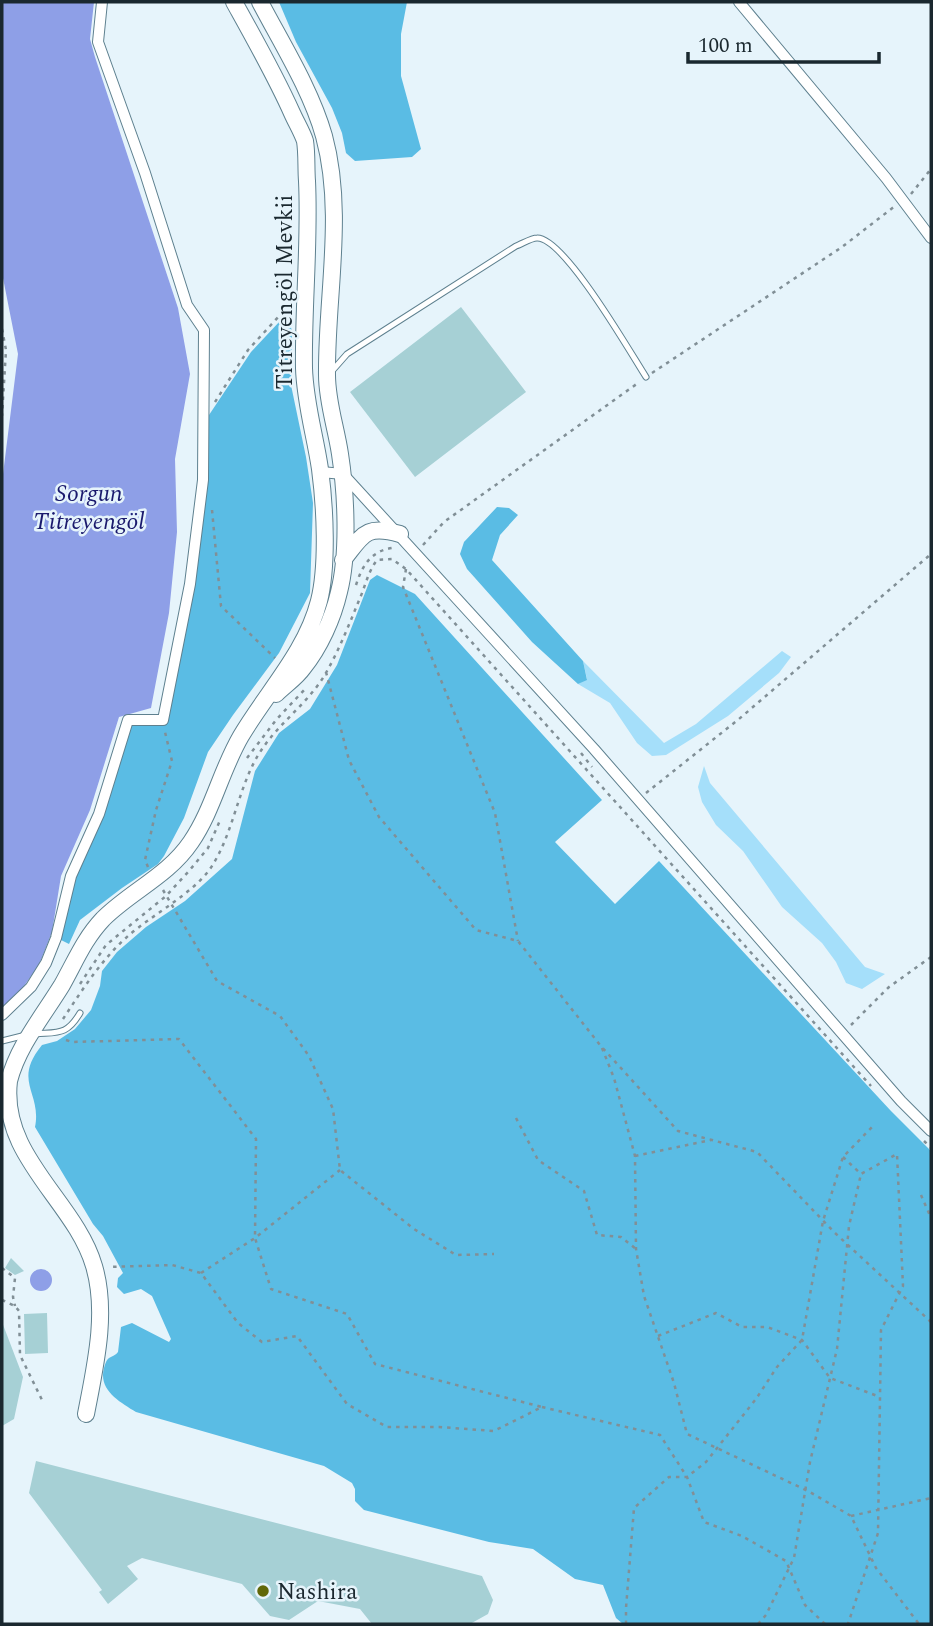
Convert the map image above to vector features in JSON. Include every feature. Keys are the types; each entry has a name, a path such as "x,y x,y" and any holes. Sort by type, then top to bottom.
{"street":[{"path":"2,1015 31,988 46,963 56,938 71,876 99,814 128,720 163,720 190,584 203,480 204,330 187,305 99,42 102,2"},
{"name":"Titreyengöl Mevkii","path":"4,1088 30,1034 62,984 86,939 122,903 156,880 190,843 243,733 262,708 309,628 318,606 323,581 321,472 307,408 304,368 308,195 304,141 280,87 234,2"},
{"name":"Titreyengöl Mevkii","path":"260,2 300,77 324,136 334,197 327,376 343,474 345,527 342,576 337,601 315,651 302,670 262,708"},
{"path":"739,2 931,238"},
{"path":"321,472 343,474 400,534 638,799 901,1101 931,1131"},
{"path":"343,560 369,531 380,528 400,534"},
{"path":"4,1088 7,1123 15,1146 79,1237 95,1268 100,1316 97,1353 86,1414"}],"lane":[{"path":"327,376 348,354 516,246 537,238 549,242 573,264 646,377"},
{"path":"2,1041 30,1034 63,1032 74,1023 80,1013"}],"path":[{"path":"416,552 444,522 646,377 842,247 902,201 931,169"},
{"path":"203,419 248,350 296,298"},
{"path":"2,329 6,350 2,416"},
{"path":"211,499 221,606 285,668"},
{"path":"638,799 739,719 931,554"},
{"path":"377,560 392,559 406,569 874,1089"},
{"path":"406,569 403,587 495,813 518,942 600,1045 678,1131 757,1152 848,1245 931,1322"},
{"path":"326,673 349,760 379,817 476,930 518,942"},
{"path":"163,720 172,761 156,810 145,860 217,981 280,1016 309,1056 333,1109 340,1170 414,1228 456,1255 494,1254"},
{"path":"276,729 249,773 224,845 208,871 109,954 51,1034 72,1042 179,1039 256,1139 255,1238 271,1289 347,1314 375,1364 660,1435 687,1477 704,1522 742,1536 786,1561 805,1605 825,1624"},
{"path":"843,1033 889,987 931,957"},
{"path":"600,1045 614,1078 635,1156 636,1249 644,1296 674,1383 687,1434 806,1490 851,1516 876,1568 919,1624"},
{"path":"516,1118 538,1160 584,1191 597,1235 621,1237 636,1249"},
{"path":"626,1624 634,1508 669,1476 687,1477 706,1462 756,1399 777,1367 802,1340 823,1220 843,1157 872,1127"},
{"path":"922,1139 931,1148"},
{"path":"635,1156 712,1140"},
{"path":"848,1624 878,1533 881,1330 903,1286 897,1154 861,1174"},
{"path":"843,1157 861,1174"},
{"path":"201,1273 255,1238 340,1170"},
{"path":"758,1624 766,1615 794,1558 837,1349 848,1245 861,1174"},
{"path":"921,1195 931,1218"},
{"path":"95,1268 172,1265 201,1273 238,1323 261,1342 297,1336 347,1404 387,1427 494,1431 542,1407"},
{"path":"2,1268 15,1278 13,1297 19,1311 20,1355 43,1402"},
{"path":"2,1300 15,1306"},
{"path":"658,1336 716,1313 742,1327 767,1327 802,1340 830,1378 880,1397"},
{"path":"851,1516 931,1498"}],"shaded area":[{"path":"279,2 407,2 401,34 401,76 421,149 412,157 355,161 346,153 342,133 332,108 296,42"},
{"path":"286,320 292,331 291,385 313,503 310,593 279,653 208,752 184,818 164,856 158,864 80,920 69,944 59,939 74,875 131,725 166,724 207,418 251,352 280,321"},
{"path":"497,507 509,508 518,515 500,535 492,560 583,661 587,680 578,684 532,642 467,569 460,554 464,542"},
{"path":"377,575 415,594 602,800 555,842 615,904 659,861 931,1151 931,1624 623,1624 616,1618 603,1585 575,1579 533,1549 489,1542 364,1510 355,1501 352,1483 324,1466 136,1412 107,1389 103,1376 104,1368 108,1359 118,1352 121,1327 132,1323 169,1342 171,1339 152,1296 141,1289 124,1294 117,1287 118,1278 123,1273 35,1127 35,1105 28,1078 29,1068 42,1045 57,1041 75,1029 91,1010 100,986 102,971 117,952 146,927 185,901 232,859 255,771 279,733 310,709 337,665 370,580"},
{"path":"782,651 791,657 779,673 728,716 666,755 652,756 637,743 610,703 578,684 587,679 583,661 664,743 696,724"},
{"path":"704,766 710,783 865,967 885,974 862,989 846,983 836,962 822,943 782,907 743,851 716,825 702,802 698,787"}],"water":[{"name":"Sorgun Titreyengöl","path":"2,2 94,2 90,39 178,308 190,374 175,459 177,532 169,613 151,708 119,717 90,810 61,876 52,932 39,965 17,996 2,1007 2,482 18,354 2,273"},
{"path":"41,1269 49,1272 52,1280 49,1288 41,1291 33,1288 30,1280 33,1272"}],"building":[{"path":"461,307 526,392 415,477 350,392"},
{"path":"11,1258 24,1271 15,1275 5,1268"},
{"path":"47,1313 48,1353 25,1354 24,1314"},
{"path":"2,1322 23,1377 14,1419 2,1426"},
{"path":"36,1461 482,1576 493,1600 488,1614 470,1624 372,1624 360,1609 318,1601 289,1620 270,1616 242,1584 142,1558 127,1566 138,1579 108,1604 99,1592 102,1590 29,1493"}],"place":[{"name":"Nashira","path":"263,1591"}]}
